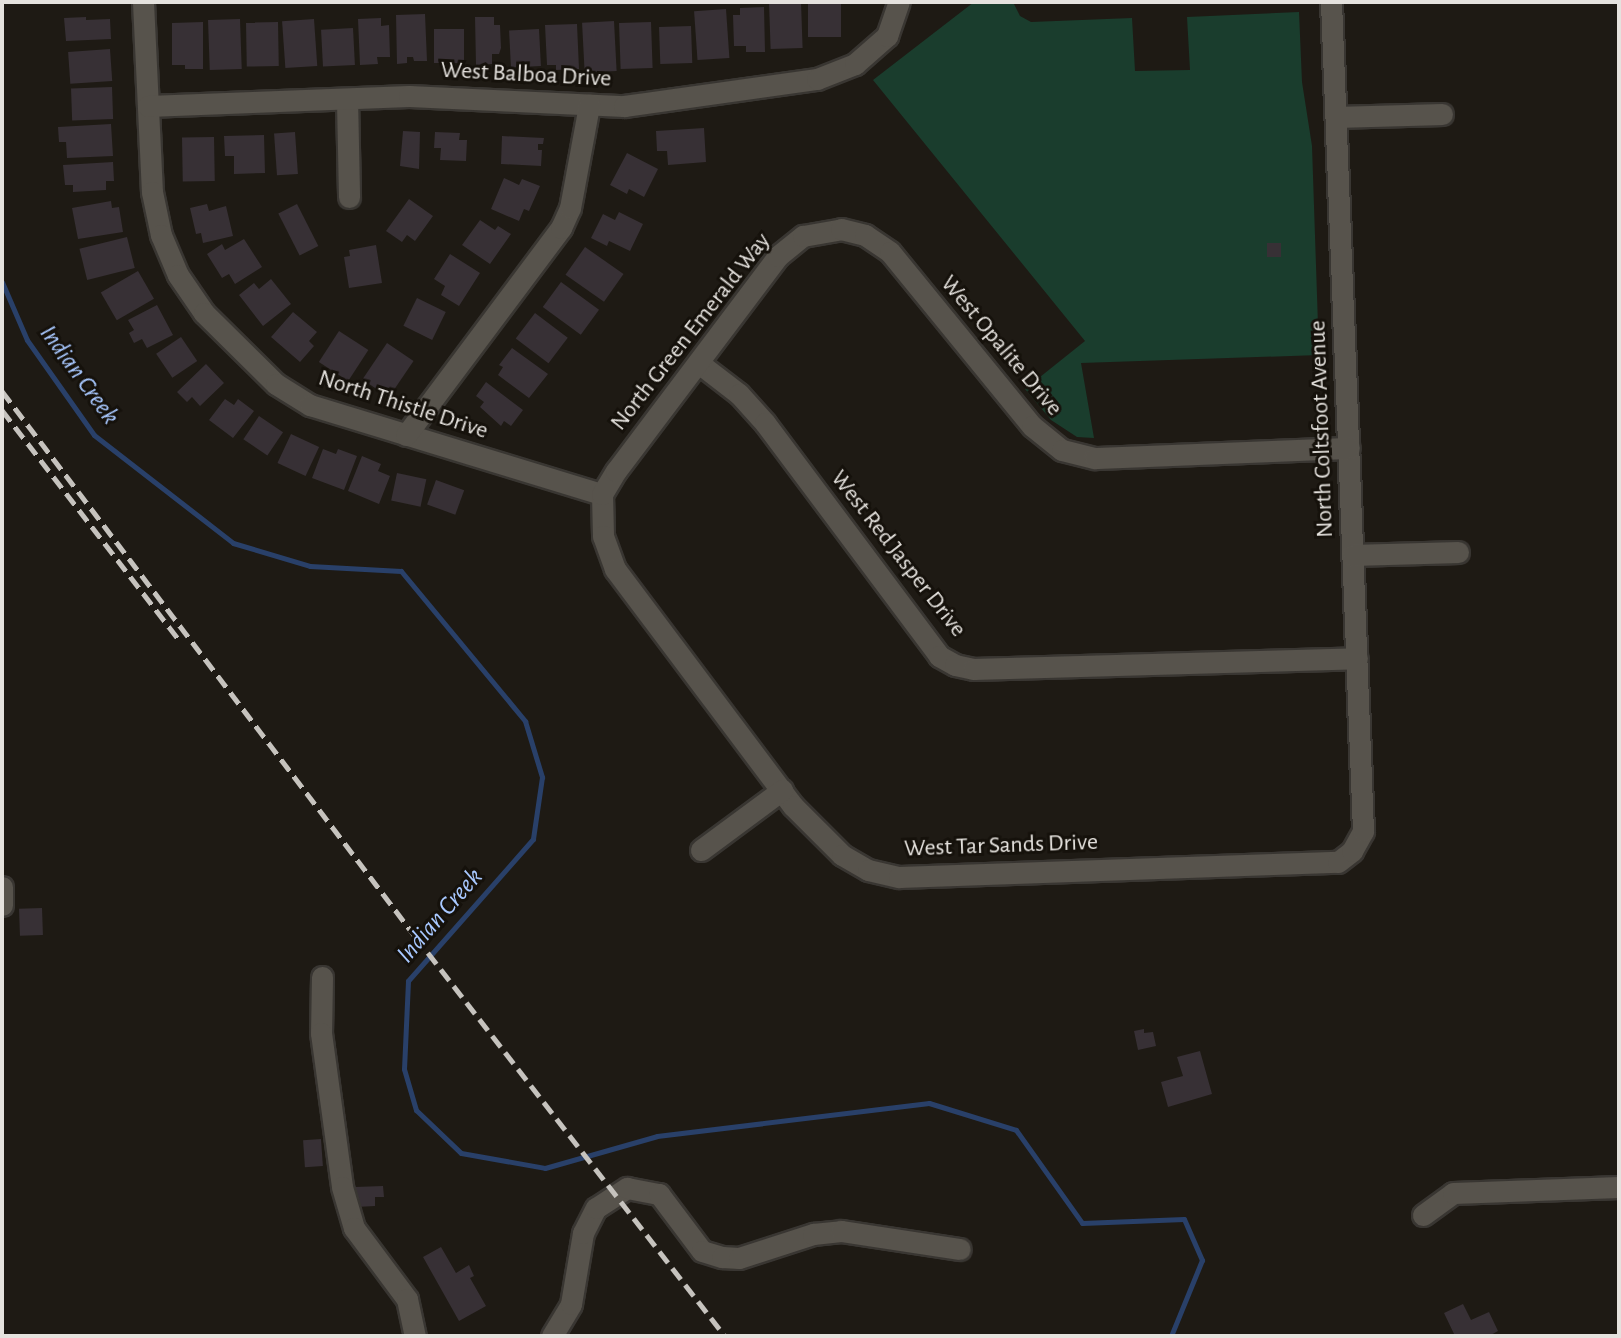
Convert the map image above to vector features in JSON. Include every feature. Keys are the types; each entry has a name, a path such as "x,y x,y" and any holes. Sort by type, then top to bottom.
{"street":[{"name":"North Thistle Drive","path":"143,2 152,192 161,235 178,275 204,313 276,384 310,405 602,494"},
{"name":"West Balboa Drive","path":"148,106 409,96 624,106 817,79 855,64 887,36 899,2"},
{"name":"North Coltsfoot Avenue","path":"1331,2 1363,831 1352,851"},
{"path":"347,99 349,197"},
{"path":"406,435 561,228 570,208 589,105"},
{"path":"1336,117 1442,114"},
{"name":"West Opalite Drive","path":"841,229 865,235 890,251 1032,426 1062,450 1095,457 1349,448"},
{"name":"North Green Emerald Way","path":"602,494 616,471 700,364 778,256 803,236 841,229"},
{"name":"West Red Jasper Drive","path":"700,364 740,394 765,423 939,656 955,665 974,669 1357,658"},
{"name":"West Tar Sands Drive","path":"602,494 603,536 615,569 782,790 842,855 868,870 899,877 1338,862 1352,851"},
{"path":"1353,555 1458,552"},
{"path":"701,850 782,790"},
{"path":"2,887 2,905"},
{"path":"322,977 321,1033 342,1187 354,1228 407,1299 415,1336"},
{"path":"1423,1215 1453,1193 1619,1187"},
{"path":"552,1336 571,1304 583,1233 596,1208 627,1188 659,1194 702,1251 722,1257 739,1258 813,1234 841,1231 960,1249"}],"green space":[{"path":"974,2 1013,2 1020,16 1031,22 1132,18 1135,71 1190,70 1187,17 1299,12 1302,82 1312,146 1319,355 1081,363 1094,438 1077,437 1051,420 1025,389 1085,341 873,80"}],"building":[{"path":"801,2 803,48 771,49 769,3"},
{"path":"808,2 841,2 841,37 808,37"},
{"path":"764,7 765,52 746,52 746,46 734,46 733,15 740,15 740,8"},
{"path":"726,9 729,58 697,60 694,11"},
{"path":"425,14 427,61 414,61 413,57 407,57 407,63 397,64 396,15"},
{"path":"86,17 86,20 110,19 111,39 66,41 64,18"},
{"path":"475,17 494,17 494,25 500,25 501,48 499,54 492,54 492,64 476,65"},
{"path":"381,18 381,26 389,25 390,57 377,57 378,64 360,65 358,19"},
{"path":"240,19 242,69 210,70 208,20"},
{"path":"314,19 317,66 285,68 282,21"},
{"path":"614,21 617,71 585,73 582,23"},
{"path":"203,22 203,69 185,69 185,65 172,65 172,23"},
{"path":"278,22 279,66 247,67 246,23"},
{"path":"651,22 653,68 621,69 619,23"},
{"path":"577,24 579,69 556,70 556,65 547,65 545,25"},
{"path":"691,26 692,63 660,64 659,27"},
{"path":"353,28 355,65 323,67 321,30"},
{"path":"434,29 464,29 464,63 434,63"},
{"path":"539,29 541,66 511,68 509,31"},
{"path":"110,49 112,81 70,84 68,52"},
{"path":"112,87 113,119 72,120 71,88"},
{"path":"111,124 113,156 67,158 66,142 59,142 58,127"},
{"path":"704,128 706,162 668,165 667,151 657,151 656,131"},
{"path":"403,131 420,132 419,169 400,166"},
{"path":"295,132 298,174 277,175 274,133"},
{"path":"435,132 460,133 459,140 467,140 466,161 440,160 441,148 434,148"},
{"path":"264,135 265,173 234,174 234,156 225,156 224,136"},
{"path":"502,136 544,138 543,144 538,144 538,150 542,150 541,166 501,164"},
{"path":"214,137 215,181 183,182 182,138"},
{"path":"627,153 658,169 644,197 629,189 627,194 610,185"},
{"path":"113,162 114,181 106,181 106,190 73,192 73,185 65,185 63,165"},
{"path":"504,178 519,185 522,179 540,186 529,211 524,209 519,221 491,209"},
{"path":"409,199 433,216 415,241 407,235 402,242 386,231"},
{"path":"111,201 112,208 119,207 123,232 78,239 72,208"},
{"path":"207,204 209,211 226,206 233,236 203,243 201,233 196,234 190,208"},
{"path":"297,204 318,246 300,255 278,214"},
{"path":"619,212 643,224 630,251 609,241 607,246 591,238 603,214 615,220"},
{"path":"480,220 495,230 498,226 511,234 490,264 462,245"},
{"path":"127,237 135,268 87,280 79,249"},
{"path":"244,239 262,267 235,284 229,274 222,278 207,254 222,244 225,250"},
{"path":"1267,243 1281,243 1281,257 1267,257"},
{"path":"376,245 382,283 349,288 344,257 350,256 349,250"},
{"path":"585,247 624,274 604,302 565,275"},
{"path":"450,254 480,273 459,306 441,295 445,286 434,279"},
{"path":"138,271 154,299 117,320 101,292"},
{"path":"271,279 291,304 263,326 239,295 254,283 259,289"},
{"path":"561,282 599,310 581,335 543,307"},
{"path":"417,298 446,312 432,340 403,326"},
{"path":"157,305 173,335 147,348 142,339 134,343 129,333 134,330 128,320"},
{"path":"293,312 317,332 309,341 314,346 300,362 271,337"},
{"path":"535,313 568,338 548,363 516,339"},
{"path":"339,331 368,350 348,381 319,362"},
{"path":"181,337 197,361 172,378 156,354"},
{"path":"387,343 414,361 389,397 362,379"},
{"path":"512,348 548,374 529,398 498,375 503,367 499,365"},
{"path":"206,364 224,383 200,406 192,397 187,402 177,392"},
{"path":"486,382 523,410 511,426 504,421 501,426 480,407 484,402 476,396"},
{"path":"225,399 234,405 238,399 254,411 233,438 209,420"},
{"path":"259,416 283,432 267,455 243,439"},
{"path":"291,434 319,447 306,476 277,463"},
{"path":"323,449 336,454 338,449 357,456 344,490 312,478"},
{"path":"362,456 381,464 378,471 390,476 379,504 348,491"},
{"path":"397,473 426,479 421,507 391,500"},
{"path":"436,480 464,490 455,515 427,504"},
{"path":"42,908 43,935 20,936 19,909"},
{"path":"1144,1029 1144,1033 1153,1032 1156,1046 1138,1050 1134,1031"},
{"path":"1200,1051 1212,1094 1168,1107 1161,1082 1183,1076 1177,1057"},
{"path":"321,1139 323,1166 305,1167 303,1140"},
{"path":"383,1186 384,1197 375,1197 375,1206 356,1207 355,1187"},
{"path":"441,1247 456,1273 469,1265 474,1276 470,1278 486,1306 459,1321 423,1257"},
{"path":"1463,1304 1471,1320 1489,1312 1498,1331 1489,1336 1455,1336 1444,1313"}],"waterway":[{"name":"Indian Creek","path":"2,282 27,340 94,435 233,543 310,566 401,571 525,721 542,777 533,839 408,981 404,1069 416,1110 461,1153 545,1168 657,1136 929,1103 1016,1130 1082,1223 1184,1219 1202,1260 1171,1336"}],"railway":[{"path":"2,391 415,936 725,1336"},
{"path":"2,410 179,640"}]}
